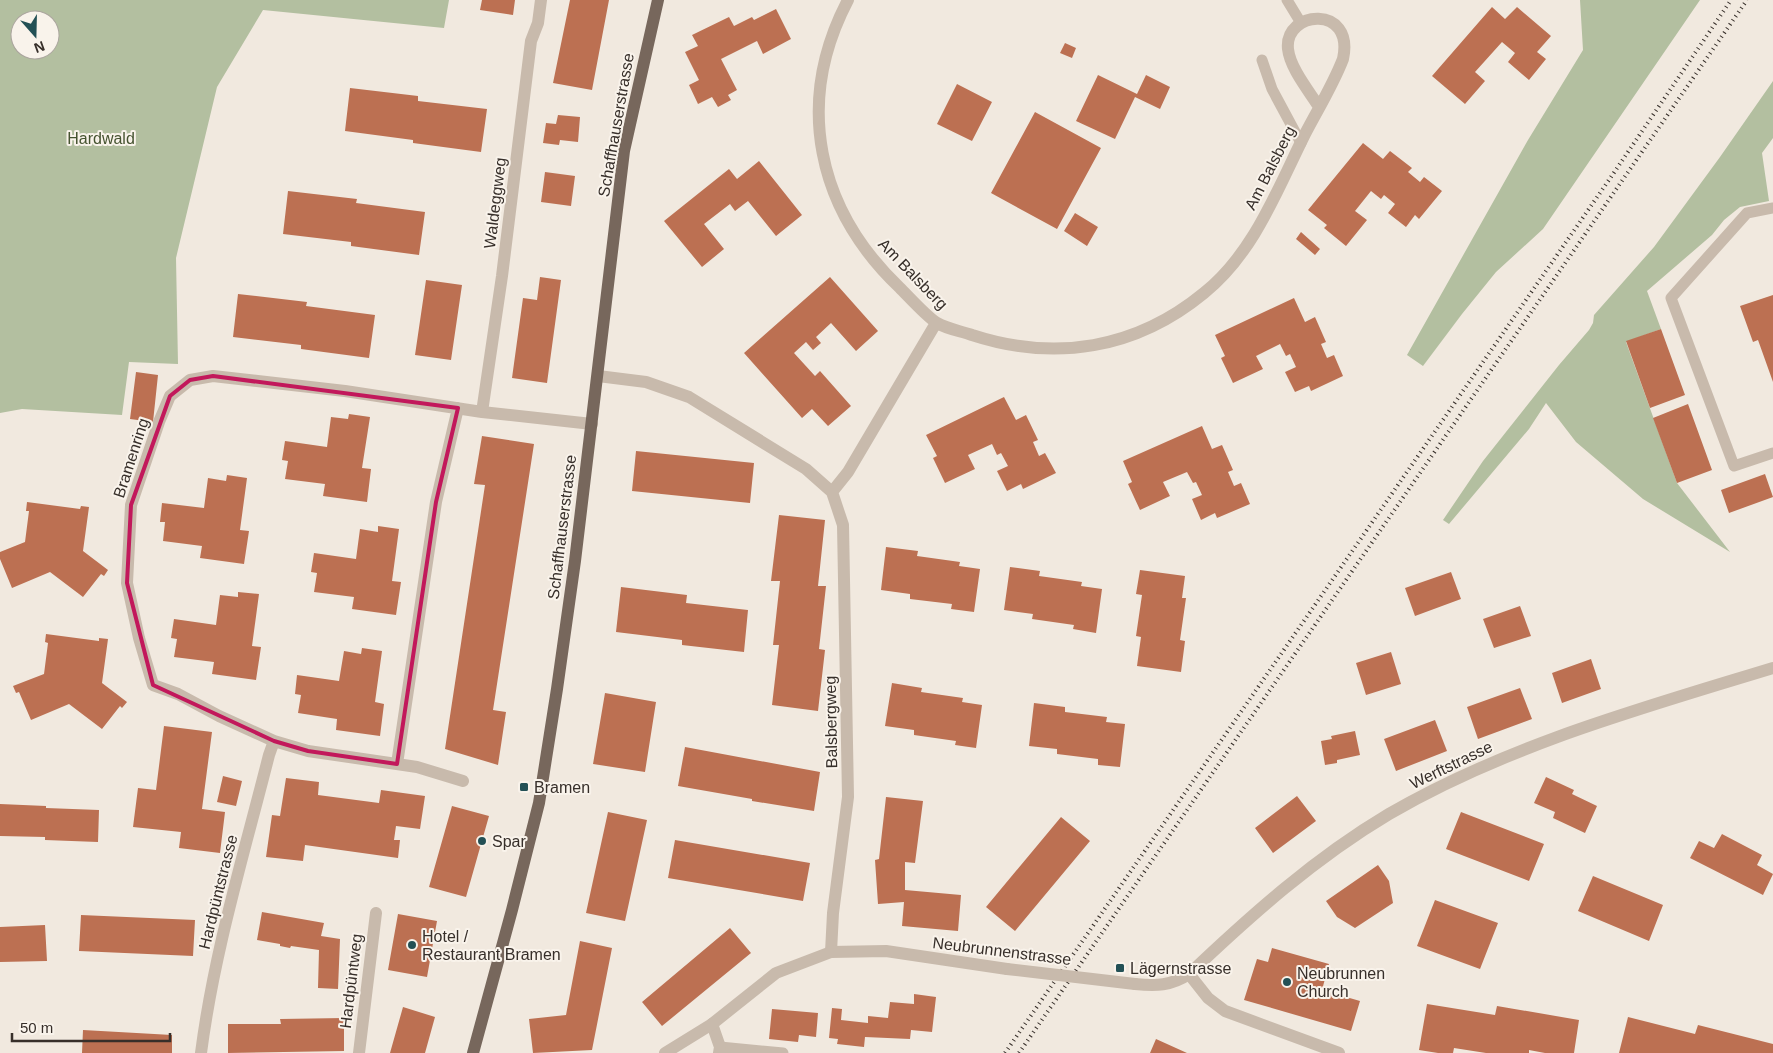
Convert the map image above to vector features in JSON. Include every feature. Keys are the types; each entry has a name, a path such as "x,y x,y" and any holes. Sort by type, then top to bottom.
{"main road":[{"name":"Schaffhauserstrasse","path":"473,1053 510,920 539,803 566,633 624,151 658,0"}],"street":[{"name":"Waldeggweg","path":"482,412 532,42 538,24 541,0"},
{"name":"Am Balsberg","path":"848,0 841,13 829,46 820,93 819,121 821,148 836,201 850,227 867,252 891,280 936,323 1005,344 1028,348 1076,348 1136,334 1181,310 1205,293 1244,251 1343,59 1345,40 1335,25 1327,20 1318,18 1300,23"},
{"path":"1300,23 1289,38 1288,48 1294,66 1318,107"},
{"path":"598,376 646,382 689,397 806,469 832,492 848,472 936,323"},
{"name":"Bramenring","path":"463,781 417,767 308,751 274,741 219,716 178,694 152,685 127,583 131,504 159,422 170,396 190,380 213,376 346,391 482,412 592,424"},
{"path":"397,764 436,502 458,408"},
{"name":"Balsbergweg","path":"831,952 833,913 848,797 843,525 832,492"},
{"name":"Werftstrasse","path":"1189,974 1273,896 1319,862 1389,814 1448,783 1514,753 1675,698 1773,668"},
{"name":"Hardpüntstrasse","path":"201,1053 207,1005 242,858 274,741"},
{"name":"Hardpüntweg","path":"359,1053 376,913"},
{"name":"Neubrunnenstrasse","path":"665,1053 712,1024 776,973 831,952 886,951 1007,968 1160,986 1180,981 1189,974"},
{"path":"1189,974 1208,998 1224,1012 1339,1053"},
{"path":"712,1024 719,1050"}],"lane":[{"path":"1287,0 1300,23"},
{"path":"1262,60 1272,89 1301,143"},
{"path":"1773,208 1747,213 1671,298 1734,466 1773,453"},
{"path":"719,1050 783,1053"}],"highlighted area":[{"path":"213,376 458,408 436,502 397,764 308,751 274,741 153,685 127,583 131,505 170,396 190,380"}],"green space":[{"name":"Hardwald","path":"0,0 449,0 444,28 263,10 217,87 176,258 178,364 129,362 122,415 22,409 0,413"},
{"path":"1580,0 1700,0 1543,229 1496,272 1423,366 1407,355 1528,140 1583,50"},
{"path":"1773,81 1773,138 1762,153 1769,201 1740,207 1724,220 1712,235 1647,291 1661,329 1626,342 1677,483 1730,552 1643,499 1576,442 1546,403 1529,429 1449,524 1443,520 1483,461 1589,330 1593,323 1594,315 1654,247"}],"building":[{"path":"482,0 515,0 513,15 480,10"},
{"path":"570,0 609,0 592,90 553,83"},
{"path":"1492,7 1505,19 1517,7 1551,36 1537,52 1546,59 1529,80 1508,62 1515,53 1502,42 1475,72 1485,81 1465,104 1432,76"},
{"path":"776,9 791,39 763,54 757,41 721,59 737,90 728,95 731,100 718,107 712,97 698,104 689,85 699,80 685,52 698,46 692,35 729,17 734,26 752,17 754,20"},
{"path":"1065,43 1076,48 1072,58 1060,53"},
{"path":"1098,75 1137,94 1146,75 1170,87 1160,109 1135,97 1115,139 1076,121"},
{"path":"957,84 992,102 972,141 937,124"},
{"path":"350,88 418,96 418,101 487,109 481,152 345,131"},
{"path":"1035,112 1101,148 1057,229 991,193"},
{"path":"558,115 580,117 578,142 560,140 559,145 543,143 546,123 556,124"},
{"path":"1363,143 1383,159 1390,151 1412,168 1408,172 1420,182 1424,177 1442,191 1419,219 1415,215 1406,227 1388,213 1395,204 1384,195 1381,199 1371,191 1355,211 1367,220 1346,246 1324,228 1327,225 1308,210"},
{"path":"759,161 802,215 776,236 748,201 735,211 730,204 704,224 724,249 702,267 664,221 729,169 737,179"},
{"path":"545,172 575,176 571,206 541,202"},
{"path":"288,191 357,199 356,203 425,212 419,255 351,246 351,242 283,234"},
{"path":"1075,213 1098,227 1087,246 1064,231"},
{"path":"1301,232 1320,249 1315,255 1296,239"},
{"path":"540,277 561,280 547,383 512,378 523,298 537,300"},
{"path":"830,277 878,331 856,351 831,323 816,337 821,343 813,350 806,342 794,353 815,376 820,371 851,406 828,426 812,409 802,418 744,353"},
{"path":"426,280 462,285 451,360 415,355"},
{"path":"238,294 307,302 306,306 375,315 369,358 301,349 301,345 233,337"},
{"path":"1773,295 1773,382 1758,340 1753,342 1740,306"},
{"path":"1294,298 1305,322 1315,317 1326,342 1321,344 1327,358 1334,355 1343,376 1311,391 1309,386 1295,392 1285,372 1296,367 1290,354 1286,356 1280,344 1256,356 1263,369 1233,383 1221,358 1225,356 1215,335"},
{"path":"1661,329 1685,395 1650,408 1626,341"},
{"path":"136,372 158,375 153,422 130,419"},
{"path":"1004,397 1016,420 1026,415 1038,440 1033,442 1039,456 1045,453 1056,473 1023,489 1021,484 1007,491 997,471 1008,466 1001,453 997,455 992,444 968,455 975,469 945,483 933,458 937,456 926,435"},
{"path":"1688,404 1712,470 1677,483 1653,418"},
{"path":"349,414 370,417 362,468 371,469 367,502 323,496 325,484 285,479 288,461 282,460 285,441 327,447 331,417 348,419"},
{"path":"1202,426 1212,449 1222,445 1233,470 1228,472 1234,486 1241,483 1250,504 1217,518 1215,513 1201,520 1192,499 1202,495 1196,482 1193,483 1187,472 1163,482 1170,496 1140,510 1128,484 1132,482 1123,461"},
{"path":"482,436 534,444 493,710 506,712 498,765 445,749 485,485 474,484"},
{"path":"636,451 754,463 750,503 632,491"},
{"path":"1765,474 1773,497 1729,513 1721,490"},
{"path":"227,475 247,478 240,530 249,531 244,564 200,558 202,546 163,541 165,522 160,522 162,503 204,508 208,478 226,481"},
{"path":"27,502 80,509 81,506 89,507 83,551 108,570 104,576 101,574 83,597 50,572 12,588 0,559 0,552 25,542 29,511 26,511"},
{"path":"779,515 825,520 818,586 826,586 819,649 825,650 818,711 772,705 779,645 773,645 780,581 771,581"},
{"path":"378,526 399,529 392,581 401,582 396,615 352,609 354,597 314,592 317,573 311,572 314,553 356,559 360,529 378,532"},
{"path":"886,547 918,551 917,556 960,562 959,566 980,569 974,612 951,609 952,604 910,599 910,594 881,590"},
{"path":"1010,567 1040,571 1039,576 1082,582 1081,586 1102,589 1096,633 1073,629 1074,625 1032,619 1033,614 1004,610"},
{"path":"1140,570 1185,576 1182,598 1186,598 1180,640 1185,641 1181,672 1137,666 1141,637 1136,636 1142,595 1136,594"},
{"path":"1451,572 1461,599 1415,616 1405,588"},
{"path":"621,587 687,595 686,603 748,610 744,652 682,645 682,640 616,632"},
{"path":"238,592 259,594 252,646 261,647 256,680 212,674 214,662 174,657 177,639 171,638 174,619 216,625 220,595 238,597"},
{"path":"1520,606 1531,636 1494,648 1483,619"},
{"path":"46,634 99,641 99,638 108,639 102,683 127,702 122,708 120,706 102,729 69,704 31,720 19,692 16,693 13,686 44,674 48,643 45,642"},
{"path":"362,648 382,651 375,702 384,704 380,736 336,730 337,719 298,713 301,695 295,694 297,675 339,681 344,651 361,654"},
{"path":"1391,652 1401,684 1366,695 1356,663"},
{"path":"1591,659 1601,689 1562,703 1552,673"},
{"path":"892,683 922,688 921,692 963,698 962,702 982,705 976,748 955,745 956,741 914,735 914,730 885,726"},
{"path":"1520,688 1532,719 1478,739 1467,707"},
{"path":"605,693 656,702 645,772 593,764"},
{"path":"1034,703 1065,707 1065,712 1107,717 1106,722 1125,724 1120,767 1098,765 1098,759 1057,754 1057,749 1029,746"},
{"path":"1435,720 1447,751 1396,771 1384,739"},
{"path":"164,726 212,732 202,809 225,812 220,853 179,848 181,832 133,827 138,788 156,790"},
{"path":"1355,731 1360,755 1337,760 1337,763 1325,765 1321,741 1332,739 1331,736"},
{"path":"685,747 820,772 814,811 678,786"},
{"path":"223,776 242,781 236,806 217,802"},
{"path":"1546,777 1574,790 1572,794 1597,806 1585,833 1553,818 1555,812 1534,803"},
{"path":"286,778 319,782 318,795 379,803 381,790 425,796 420,829 396,826 394,840 400,840 398,858 305,845 303,861 266,857 272,815 280,816"},
{"path":"1297,796 1316,821 1273,853 1255,828"},
{"path":"886,797 923,801 915,863 905,862 905,890 961,895 958,931 902,926 904,902 878,904 875,860 879,859"},
{"path":"0,804 99,810 98,842 45,840 45,837 0,836"},
{"path":"452,806 489,816 466,897 429,887"},
{"path":"608,812 647,820 625,921 586,913"},
{"path":"1461,812 1544,844 1529,881 1446,849"},
{"path":"1061,817 1090,841 1015,931 986,907"},
{"path":"1722,834 1762,855 1757,865 1773,874 1763,895 1690,858 1699,841 1714,848"},
{"path":"675,840 810,863 803,901 668,878"},
{"path":"1378,865 1389,881 1393,903 1355,928 1337,917 1326,901"},
{"path":"1593,876 1663,905 1649,941 1578,911"},
{"path":"1435,900 1498,923 1480,969 1417,946"},
{"path":"262,912 324,923 321,936 340,939 338,989 318,988 319,950 291,946 290,948 280,946 280,944 257,940"},
{"name":"Hotel / Restaurant Bramen","path":"398,914 437,921 427,977 388,970"},
{"path":"81,915 195,920 193,956 79,951"},
{"path":"45,925 47,961 0,962 0,927"},
{"path":"730,928 751,953 662,1026 642,1002"},
{"path":"580,941 612,948 592,1050 533,1053 529,1019 566,1015"},
{"path":"1272,948 1329,964 1322,990 1360,1001 1351,1031 1244,1000 1257,959 1268,962"},
{"path":"914,994 936,997 932,1032 911,1030 910,1039 865,1037 864,1047 837,1044 838,1039 829,1038 832,1008 842,1009 841,1020 868,1023 868,1016 888,1018 890,1002 914,1004"},
{"path":"1427,1004 1495,1015 1497,1006 1579,1020 1574,1053 1545,1053 1529,1050 1529,1053 1486,1053 1454,1048 1453,1053 1419,1050"},
{"path":"403,1007 435,1017 425,1053 390,1053"},
{"path":"772,1009 818,1013 816,1037 799,1035 798,1042 769,1039"},
{"path":"1628,1017 1695,1034 1698,1025 1773,1044 1773,1053 1619,1053"},
{"path":"344,1018 344,1051 228,1053 228,1024 281,1024 280,1019"},
{"path":"83,1030 172,1035 172,1053 82,1053"},
{"path":"1156,1039 1187,1053 1150,1053"}],"railway":[{"path":"1005,1053 1611,177 1731,0"},
{"path":"1019,1053 1747,0"}],"place":[{"name":"Bramen","path":"524,787"},
{"name":"Spar","path":"482,841"},
{"name":"Hotel / Restaurant Bramen","path":"412,945"},
{"name":"Lägernstrasse","path":"1120,968"},
{"name":"Neubrunnen Church","path":"1287,982"}]}
